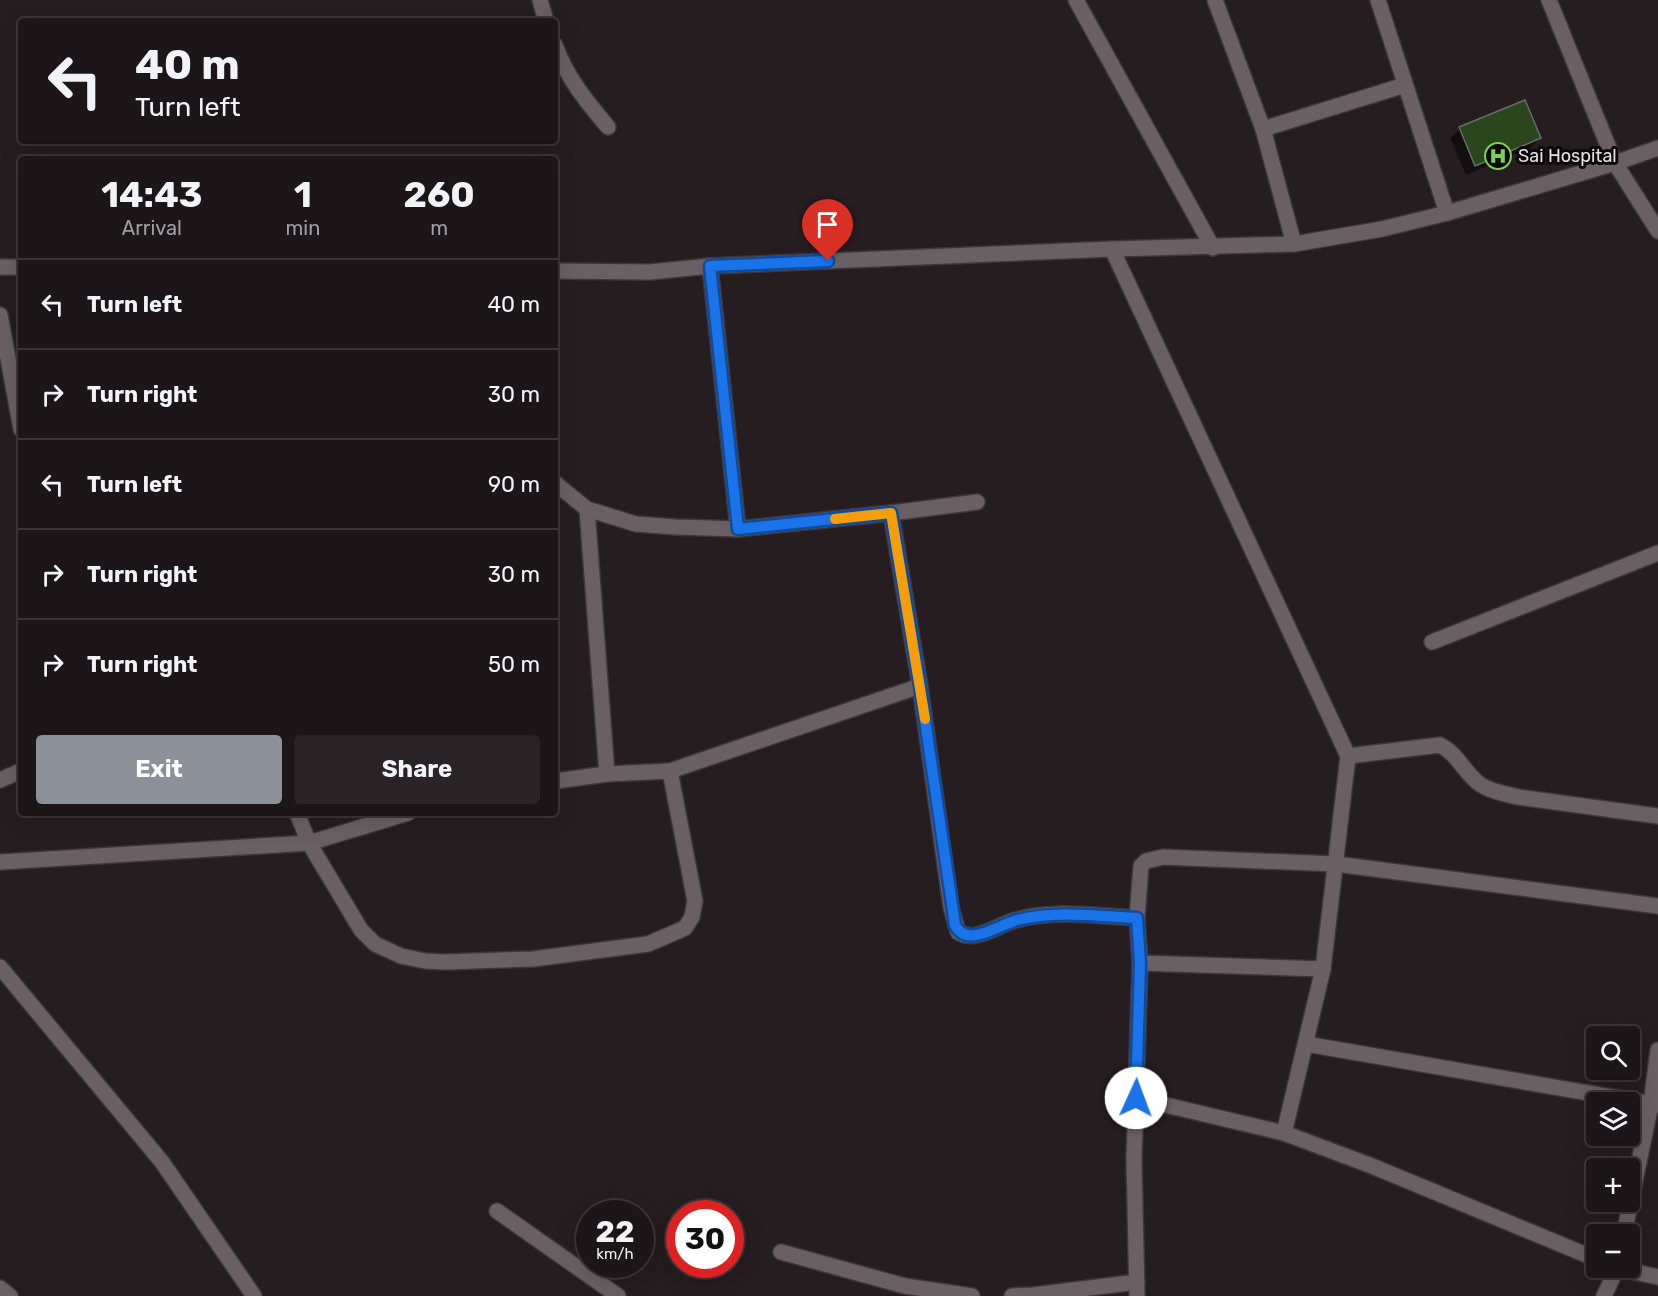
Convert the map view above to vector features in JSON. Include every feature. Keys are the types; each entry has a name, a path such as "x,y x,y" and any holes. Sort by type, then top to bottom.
{"street":[{"path":"540,0 545,18"},
{"path":"1076,0 1213,248"},
{"path":"1215,0 1263,129 1294,244"},
{"path":"1378,0 1447,213"},
{"path":"1549,0 1615,163 1658,231"},
{"path":"558,55 579,93 608,128"},
{"path":"1263,129 1405,85"},
{"path":"558,271 650,272 710,266 1112,249 1294,244 1382,230 1447,213 1658,148"},
{"path":"1112,249 1348,756 1323,969 1284,1133"},
{"path":"710,266 738,529"},
{"path":"0,267 18,267"},
{"path":"0,315 18,413"},
{"path":"558,485 587,509 636,524 738,529 977,502"},
{"path":"587,509 607,774"},
{"path":"891,513 920,686 951,907 958,932 969,936 979,935 1016,920 1054,914 1137,918"},
{"path":"1432,642 1658,553"},
{"path":"558,781 607,774 670,771 920,686"},
{"path":"1348,756 1440,746 1455,756 1475,781 1497,792 1658,816"},
{"path":"298,816 309,843 361,930 375,944 401,956 425,961 534,958 648,944 685,928 692,917 695,901 670,771"},
{"path":"0,780 18,772"},
{"path":"0,862 309,843 398,816"},
{"path":"1012,1296 1137,1289 1134,1159 1140,963 1137,918 1141,866 1146,861 1163,857 1336,864 1658,906"},
{"path":"1140,963 1323,969"},
{"path":"0,967 162,1162 254,1296"},
{"path":"1306,1044 1654,1105"},
{"path":"1626,1224 1654,1105 1658,1050"},
{"path":"1136,1098 1284,1133 1372,1166 1586,1255"},
{"path":"496,1211 618,1296"},
{"path":"781,1252 905,1286 972,1296"},
{"path":"1640,1273 1658,1277"},
{"path":"1604,1296 1612,1278"},
{"path":"0,1288 10,1296"}],"building":[{"path":"1525,100 1541,138 1475,166 1459,127"}],"slow traffic":[{"path":"835,519 891,513 925,719"}],"place":[{"name":"Sai Hospital","path":"1498,156"}],"route":[{"path":"828,261 710,266 738,529 891,513 920,686 955,925 958,932 969,936 979,935 1016,920 1054,914 1137,918 1140,963 1136,1098"}]}
